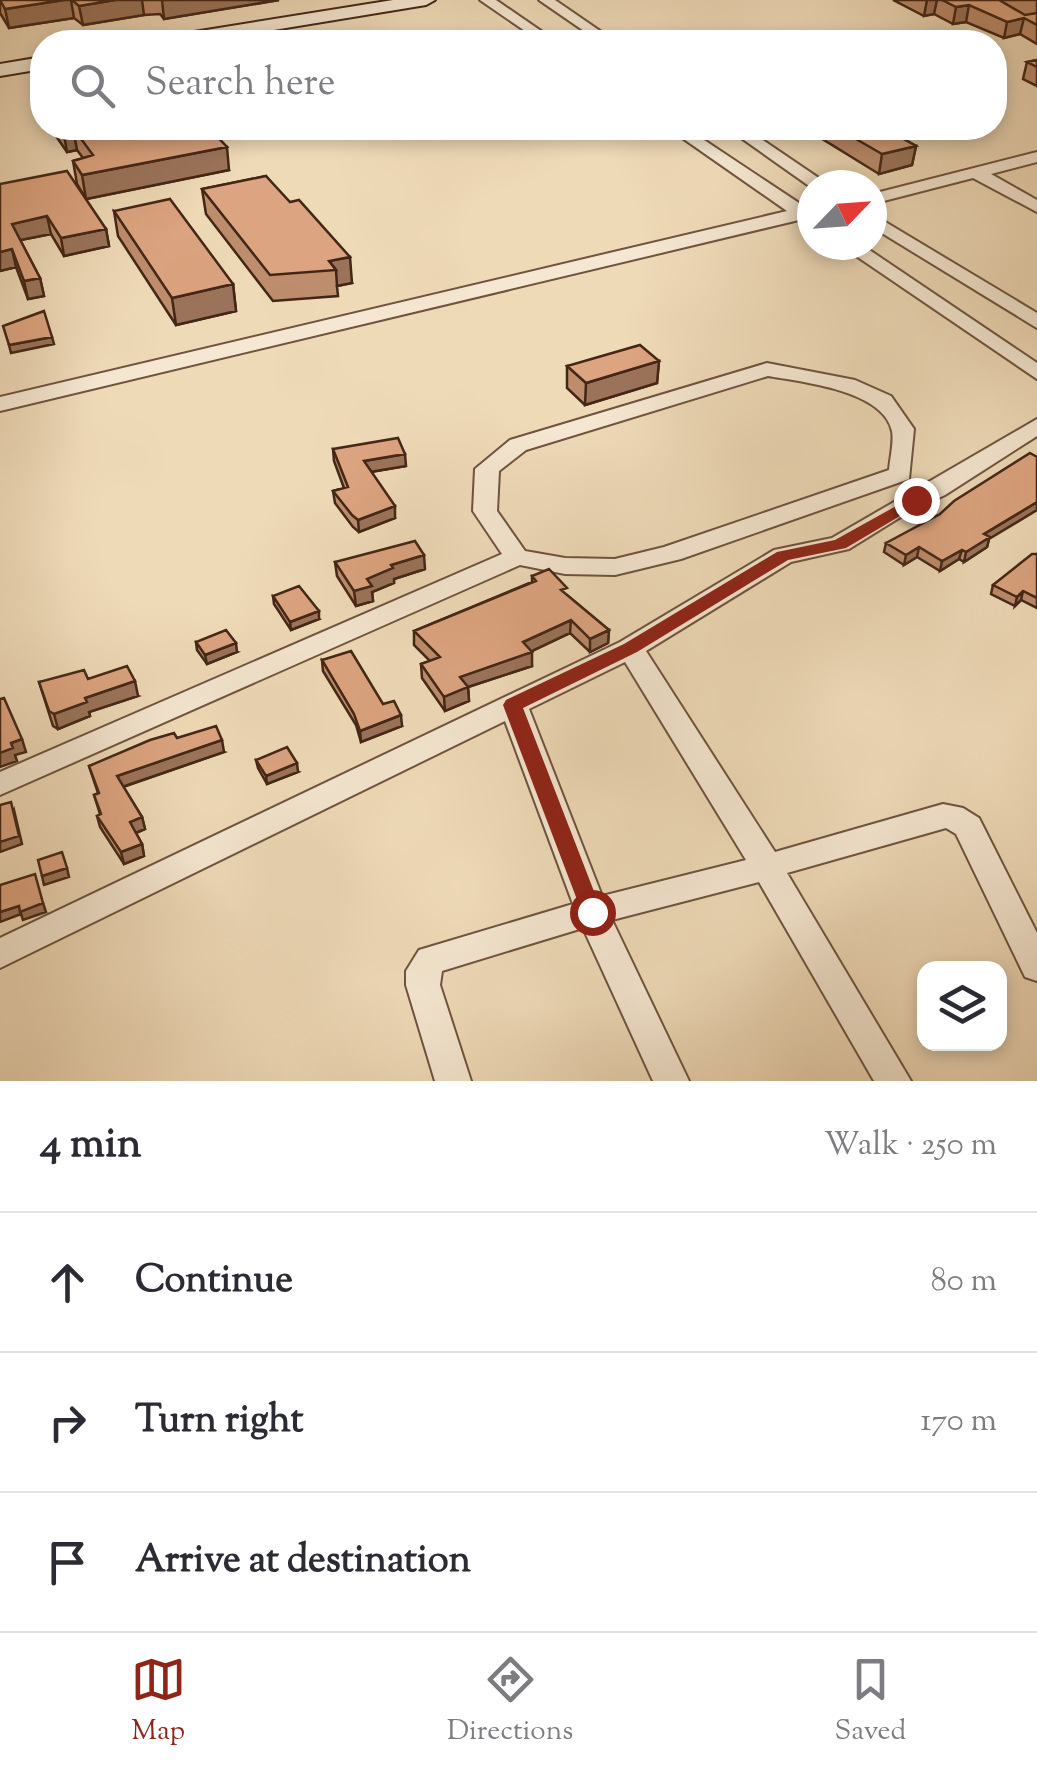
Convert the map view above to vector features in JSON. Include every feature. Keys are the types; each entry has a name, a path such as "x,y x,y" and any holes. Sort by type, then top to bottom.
{"street":[{"path":"242,30 426,0"},
{"path":"488,0 532,30"},
{"path":"546,0 591,30"},
{"path":"0,70 30,66"},
{"path":"694,140 797,207"},
{"path":"753,140 798,170"},
{"path":"887,195 1037,157"},
{"path":"976,173 1037,208"},
{"path":"3,396 797,218"},
{"path":"887,228 1037,322"},
{"path":"871,260 1037,373"},
{"path":"0,784 517,556 565,566 615,567 672,553 901,474 903,428 883,401 847,385 767,369 518,446 486,470 486,510 517,556"},
{"path":"0,954 630,648 783,556 840,544 1030,437"},
{"path":"630,648 767,867 893,1081"},
{"path":"512,705 592,912 671,1081"},
{"path":"452,1081 423,985 423,971 432,960 592,912 952,816 968,826 1037,967"}],"building":[{"path":"0,0 64,0 5,9"},
{"path":"72,0 115,0 79,6"},
{"path":"942,0 999,0 1025,15 1037,13 1037,25 1024,18 1007,22 969,5 956,7"},
{"path":"82,140 220,140 227,147 82,175 73,161 93,155"},
{"path":"858,140 905,140 916,146 882,154"},
{"path":"67,171 106,229 61,238 47,216 12,224 40,278 24,281 12,249 0,252 0,184"},
{"path":"266,176 290,202 299,200 350,257 329,261 336,270 270,275 202,189"},
{"path":"170,199 233,284 172,298 114,211"},
{"path":"44,311 52,337 9,345 3,326"},
{"path":"640,345 659,361 586,383 567,366"},
{"path":"398,438 405,454 364,461 395,506 358,520 333,491 348,487 333,449"},
{"path":"1030,453 1037,457 1037,502 984,534 990,537 966,552 962,550 942,561 919,547 906,555 886,543 940,514"},
{"path":"415,541 424,555 391,565 393,568 367,579 372,586 354,591 335,562"},
{"path":"1037,554 1037,598 1023,591 1017,597 993,585"},
{"path":"549,569 567,588 561,590 609,630 590,639 571,620 523,642 532,652 460,677 468,687 444,697 421,664 440,657 414,631 536,581 532,576"},
{"path":"299,586 319,611 290,622 273,596"},
{"path":"226,630 236,643 205,655 196,642"},
{"path":"351,651 383,704 394,701 401,715 360,731 322,660"},
{"path":"127,666 135,681 85,698 87,702 54,714 49,711 39,682 84,670 88,679"},
{"path":"4,698 22,739 0,753 0,699"},
{"path":"216,726 222,740 117,776 142,817 130,822 142,844 121,852 97,816 101,814 94,795 99,793 89,766 150,740 174,733 177,738"},
{"path":"287,747 297,763 266,776 256,760"},
{"path":"11,802 19,836 0,842 0,805"},
{"path":"62,852 67,868 42,876 38,860"},
{"path":"35,874 43,903 20,912 19,906 0,912 0,885"}],"route":[{"path":"592,912 512,705 630,648 783,556 840,544 916,500"}]}
